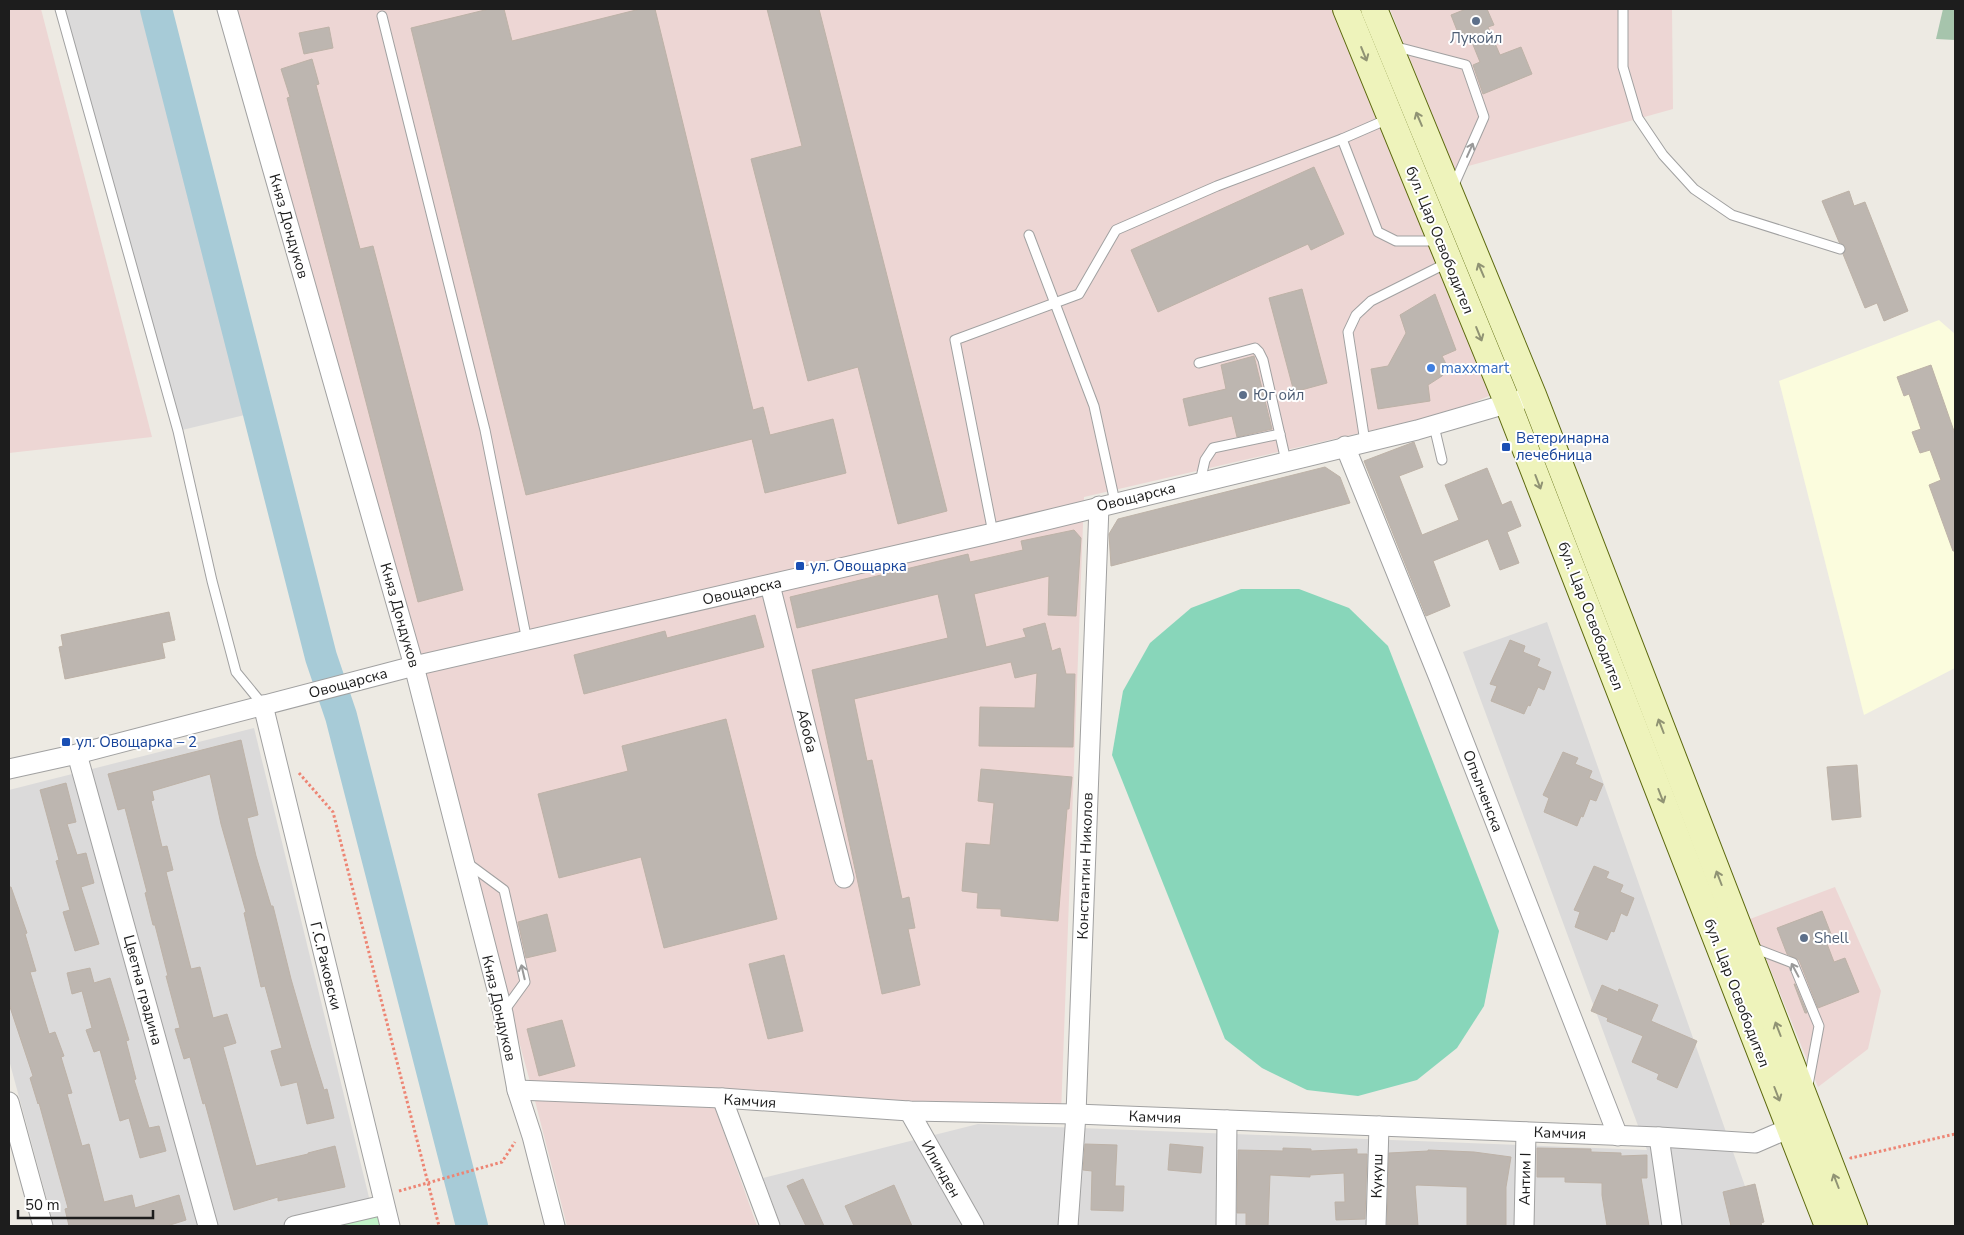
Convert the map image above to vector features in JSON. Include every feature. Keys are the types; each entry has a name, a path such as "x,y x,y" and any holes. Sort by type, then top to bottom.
{"main road":[{"name":"бул. Цар Освободител","path":"1346,9 1508,404 1828,1226"},
{"name":"бул. Цар Освободител","path":"1374,9 1533,396 1854,1226"}],"street":[{"name":"Княз Дондуков","path":"227,9 414,666 502,1013 517,1090 532,1136 555,1226"},
{"name":"Овощарска","path":"9,769 77,754 414,666 993,533 1345,446 1434,426 1533,396"},
{"name":"Опълченска","path":"1345,446 1618,1136"},
{"name":"Константин Николов","path":"1068,1226 1076,1114 1107,504"},
{"name":"Абоба","path":"770,585 844,878"},
{"name":"Г.С.Раковски","path":"263,705 390,1226"},
{"name":"Цветна градина","path":"77,754 208,1226"},
{"name":"Камчия","path":"517,1090 722,1098 909,1112 1076,1114 1659,1137 1755,1143 1790,1128"},
{"path":"722,1098 770,1226"},
{"path":"9,1102 44,1226"},
{"name":"Илинден","path":"909,1112 974,1226"},
{"path":"1226,1226 1227,1120"},
{"name":"Кукуш","path":"1376,1226 1378,1126"},
{"name":"Антим I","path":"1524,1226 1526,1132"},
{"path":"1659,1137 1672,1226"},
{"path":"294,1226 383,1200"}],"lane":[{"path":"60,9 178,431 212,580 236,672 263,705"},
{"path":"1623,9 1623,66 1638,118 1663,155 1694,189 1732,215 1840,249"},
{"path":"382,16 485,430 527,641"},
{"path":"1388,45 1466,65 1484,116 1450,194"},
{"path":"993,533 955,340 1079,294 1116,230 1217,186 1342,139 1390,118"},
{"path":"1342,139 1378,232 1396,241 1445,252"},
{"path":"1029,235 1094,406 1107,504"},
{"path":"1365,442 1348,332 1356,315 1371,301 1445,252"},
{"path":"1199,363 1255,348 1260,352 1286,461"},
{"path":"1434,426 1442,460"},
{"path":"1200,482 1205,460 1213,448 1280,434"},
{"path":"463,860 504,890 525,982 502,1013"},
{"path":"1745,945 1793,963 1819,1026 1805,1100"}],"path":[{"path":"296,770 334,812 439,1226"},
{"path":"1844,1152 1851,1158 1955,1134"},
{"path":"383,1200 428,1183 502,1162 516,1140 532,1136"}],"shaded area":[{"path":"9,9 41,9 152,437 9,453"},
{"path":"60,9 149,9 253,413 178,431"},
{"path":"237,9 1334,9 1496,393 1463,407 1429,417 1084,497 1061,1114 712,1099 757,1226 567,1226 532,1089"},
{"path":"1390,9 1672,9 1673,109 1454,170"},
{"path":"1943,9 1955,9 1955,40 1936,39"},
{"path":"1939,320 1955,334 1955,668 1864,715 1779,381"},
{"path":"1547,622 1759,1226 781,1226 763,1178 978,1124 1647,1150 1463,652"},
{"path":"254,728 376,1226 54,1226 9,1060 9,790"},
{"path":"1835,887 1881,991 1868,1049 1818,1087 1750,919"}],"green space":[{"path":"1241,589 1299,589 1349,608 1388,646 1499,931 1484,1006 1457,1048 1417,1080 1358,1096 1307,1090 1262,1068 1225,1039 1112,755 1123,691 1150,643 1191,608"},
{"path":"380,1211 384,1226 326,1226"}],"building":[{"path":"489,9 504,9 512,41 640,9 655,9 753,410 763,407 770,435 833,419 846,473 765,493 752,439 526,495 411,28"},
{"path":"767,9 819,9 947,511 898,524 858,367 808,381 751,159 802,146"},
{"path":"1466,9 1487,9 1494,25 1488,27 1500,55 1521,47 1532,74 1483,94 1473,65 1480,62 1469,35 1460,38 1451,15"},
{"path":"329,27 333,48 304,54 299,33"},
{"path":"312,59 319,84 316,85 360,249 373,246 463,590 418,602 287,98 290,97 281,69"},
{"path":"1314,167 1344,234 1311,250 1308,244 1158,312 1131,250"},
{"path":"1849,191 1854,206 1865,202 1908,311 1884,321 1877,303 1865,308 1843,254 1846,247 1839,242 1822,201"},
{"path":"1302,289 1327,383 1294,392 1269,298"},
{"path":"1435,294 1456,350 1442,356 1447,366 1442,376 1428,385 1430,401 1378,409 1371,369 1388,366 1406,333 1400,315"},
{"path":"1254,356 1272,429 1237,437 1232,416 1189,426 1183,399 1226,389 1221,365"},
{"path":"1931,365 1955,434 1955,551 1953,551 1929,485 1941,480 1930,450 1920,453 1912,432 1921,429 1909,394 1904,396 1897,377"},
{"path":"1414,442 1423,467 1399,476 1422,535 1459,520 1445,485 1487,468 1502,505 1511,501 1521,526 1507,532 1519,563 1500,570 1488,539 1433,561 1450,606 1426,616 1364,461"},
{"path":"1325,467 1340,477 1350,503 1111,566 1109,534 1118,519"},
{"path":"1074,530 1081,538 1076,616 1048,615 1049,576 974,594 986,647 1026,637 1023,629 1045,623 1052,651 1060,648 1066,674 1075,674 1073,747 979,746 980,707 1035,708 1037,673 1015,678 1011,662 854,699 867,761 872,760 902,899 909,897 915,928 908,929 920,985 882,994 812,670 948,638 938,594 797,628 790,597 968,554 970,562 1023,550 1021,541"},
{"path":"169,612 175,640 162,643 165,658 65,679 59,647 63,646 61,635"},
{"path":"755,615 764,647 584,694 574,655 665,631 667,638"},
{"path":"1510,640 1525,646 1523,652 1540,659 1537,666 1551,672 1544,690 1538,687 1530,706 1528,705 1524,714 1491,701 1497,686 1490,684"},
{"path":"726,719 777,919 664,948 641,857 559,878 538,794 628,771 622,746"},
{"path":"241,740 258,815 247,818 256,856 271,906 273,906 311,1048 324,1090 327,1089 334,1118 307,1124 297,1082 281,1086 271,1051 282,1048 265,986 261,987 244,913 246,912 221,824 210,774 152,791 154,800 151,801 162,847 167,846 173,870 166,872 191,969 200,967 213,1018 227,1014 236,1043 223,1047 256,1166 335,1146 345,1187 278,1201 278,1197 234,1210 205,1103 203,1104 190,1057 184,1059 175,1029 180,1028 125,808 118,810 108,774"},
{"path":"1563,752 1578,758 1575,764 1592,771 1589,778 1603,784 1596,801 1590,799 1583,817 1581,816 1577,826 1544,812 1549,798 1543,795"},
{"path":"1857,765 1861,817 1832,820 1827,767"},
{"path":"981,769 1072,777 1069,809 1067,809 1058,921 1001,916 1001,909 977,908 978,893 962,891 966,843 990,845 994,803 978,801"},
{"path":"66,783 76,822 67,824 77,855 86,853 94,883 81,887 99,944 75,951 63,912 70,910 56,861 59,860 40,790"},
{"path":"1594,866 1609,872 1606,878 1623,885 1620,892 1634,898 1627,916 1621,913 1614,932 1611,931 1607,940 1575,927 1580,912 1574,910"},
{"path":"9,887 11,887 27,933 25,934 36,971 30,972 49,1034 55,1032 64,1056 61,1057 72,1093 67,1094 82,1146 89,1144 104,1202 132,1195 135,1208 179,1195 186,1220 167,1226 69,1226 65,1209 68,1208 39,1103 30,1078 33,1076 9,1004"},
{"path":"1822,911 1831,934 1824,936 1834,962 1845,958 1859,992 1818,1008 1799,960 1787,954 1777,928"},
{"path":"547,914 556,951 526,958 518,922"},
{"path":"784,955 803,1031 768,1039 749,964"},
{"path":"90,968 94,983 110,978 129,1040 126,1041 136,1079 134,1080 149,1128 159,1126 166,1151 140,1158 129,1118 120,1121 100,1050 94,1052 86,1030 92,1028 82,991 72,994 67,973"},
{"path":"1795,984 1807,1013 1805,1013"},
{"path":"1602,985 1618,992 1619,989 1658,1005 1651,1021 1697,1041 1677,1088 1657,1079 1659,1074 1632,1062 1643,1036 1607,1021 1608,1018 1591,1011"},
{"path":"562,1020 575,1066 539,1076 527,1029"},
{"path":"1085,1144 1117,1145 1115,1186 1124,1186 1123,1211 1091,1210 1092,1171 1083,1170"},
{"path":"1170,1144 1203,1147 1201,1173 1168,1170"},
{"path":"1283,1148 1311,1149 1311,1151 1357,1149 1357,1154 1367,1154 1365,1219 1336,1220 1335,1202 1345,1202 1344,1173 1310,1175 1310,1177 1270,1175 1268,1226 1246,1226 1246,1213 1237,1213 1238,1150 1283,1151"},
{"path":"1537,1148 1591,1149 1591,1152 1621,1153 1621,1156 1647,1155 1647,1178 1641,1178 1649,1226 1607,1226 1602,1183 1565,1182 1565,1177 1537,1177"},
{"path":"1428,1150 1474,1152 1511,1157 1506,1187 1506,1226 1467,1226 1467,1187 1417,1185 1415,1186 1418,1226 1387,1226 1389,1153"},
{"path":"803,1179 824,1226 806,1226 787,1186"},
{"path":"1755,1184 1764,1222 1761,1223 1762,1226 1731,1226 1723,1192"},
{"path":"894,1185 912,1226 854,1226 845,1206"}],"waterway":[{"path":"156,9 321,657 341,716 472,1226"}],"place":[{"name":"Лукойл","path":"1476,21"},
{"name":"maxxmart","path":"1431,368"},
{"name":"Юг ойл","path":"1243,395"},
{"name":"Ветеринарна лечебница","path":"1506,447"},
{"name":"ул. Овощарка","path":"800,566"},
{"name":"ул. Овощарка – 2","path":"66,742"},
{"name":"Shell","path":"1804,938"}]}
